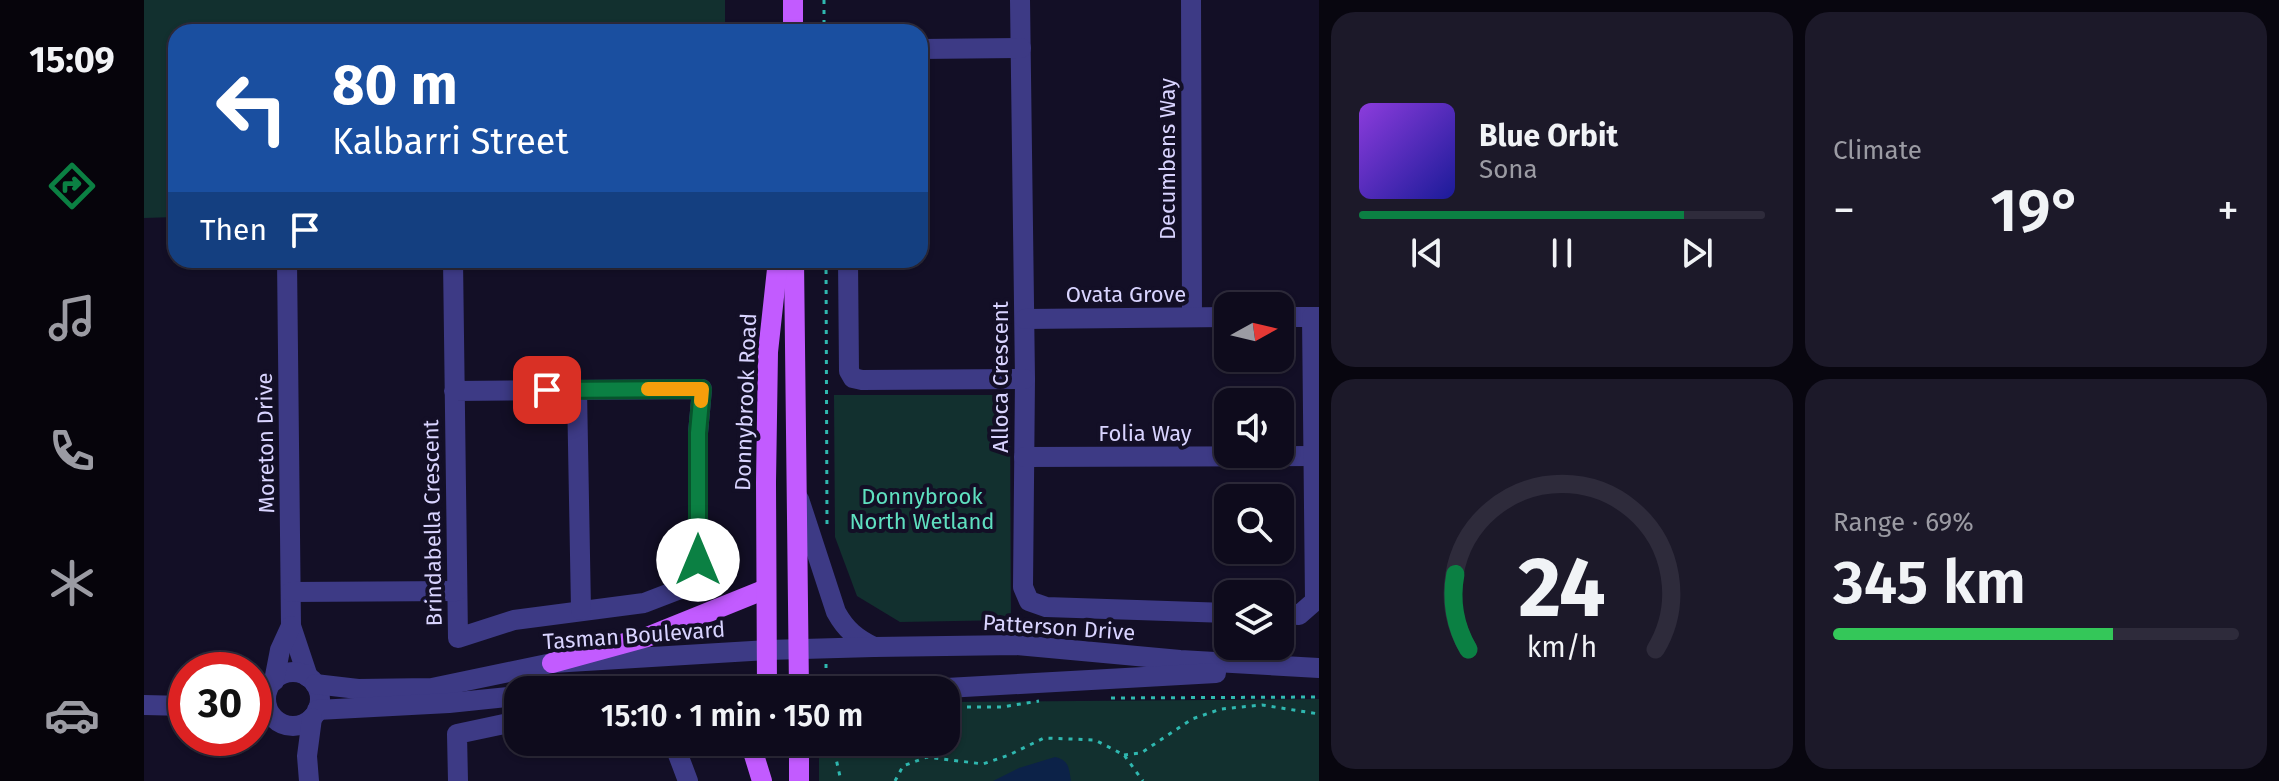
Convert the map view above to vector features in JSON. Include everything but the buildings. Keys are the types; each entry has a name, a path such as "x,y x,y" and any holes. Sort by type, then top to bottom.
{"main road":[{"path":"793,0 793,24"},
{"name":"Donnybrook Road","path":"767,676 768,352 777,268"},
{"path":"794,268 799,676"},
{"path":"552,663 647,637 766,589"},
{"path":"755,756 765,781"},
{"path":"765,781 767,756"},
{"path":"799,756 799,781"}],"street":[{"name":"Alloca Crescent","path":"1020,0 1025,319 1023,587 1029,601 1046,607 1214,613"},
{"name":"Decumbens Way","path":"1191,0 1192,317"},
{"path":"928,49 1021,48"},
{"name":"Moreton Drive","path":"287,268 291,626 311,680"},
{"name":"Brindabella Crescent","path":"453,268 458,638 514,620 644,603 683,588 694,571 698,560 698,433 702,389 577,390"},
{"path":"848,268 849,371 853,378 1025,379"},
{"name":"Ovata Grove","path":"1025,319 1214,317"},
{"path":"1294,317 1316,317 1313,456 1315,601 1299,615 1294,615"},
{"path":"454,391 577,390 581,610"},
{"name":"Folia Way","path":"1024,457 1313,456"},
{"path":"796,491 836,612 844,627 874,647"},
{"path":"291,592 457,591"},
{"name":"Moreton Drive","path":"274,681 280,650 291,626"},
{"name":"Patterson Drive","path":"798,649 1017,645 1180,660 1317,668"},
{"name":"Tasman Boulevard","path":"311,680 358,689 432,688 552,663 798,649"},
{"name":"Patterson Drive","path":"960,687 1317,668"},
{"path":"272,685 281,675 300,673 311,680 319,698 307,756 309,781"},
{"path":"272,717 287,726 305,724 315,714 504,697"},
{"path":"144,705 168,706"},
{"path":"458,781 457,734 504,724"},
{"path":"287,726 307,756"},
{"path":"679,756 688,781"}],"path":[{"path":"824,0 824,24"},
{"path":"826,268 827,530"},
{"path":"825,648 826,676"},
{"path":"1108,698 1319,697"},
{"path":"960,707 1002,707 1048,700"},
{"path":"1124,755 1141,753 1192,719 1221,709 1262,705 1319,714"},
{"path":"895,781 903,766 927,757 983,764 1044,738 1095,740 1124,755 1143,781"},
{"path":"835,756 841,781"}],"green space":[{"path":"144,0 725,0 725,24 168,24 168,217 144,218"},
{"name":"Donnybrook North Wetland","path":"834,395 1002,395 1010,401 1011,620 900,622 857,596 835,537"},
{"path":"1319,699 1319,781 819,781 819,756 960,756 960,702"}],"water":[{"path":"1055,757 1066,762 1071,781 993,781 1019,768"}],"slow traffic":[{"path":"648,389 702,389 701,401"}],"route":[{"path":"547,390 702,389 698,433 698,560"}]}
